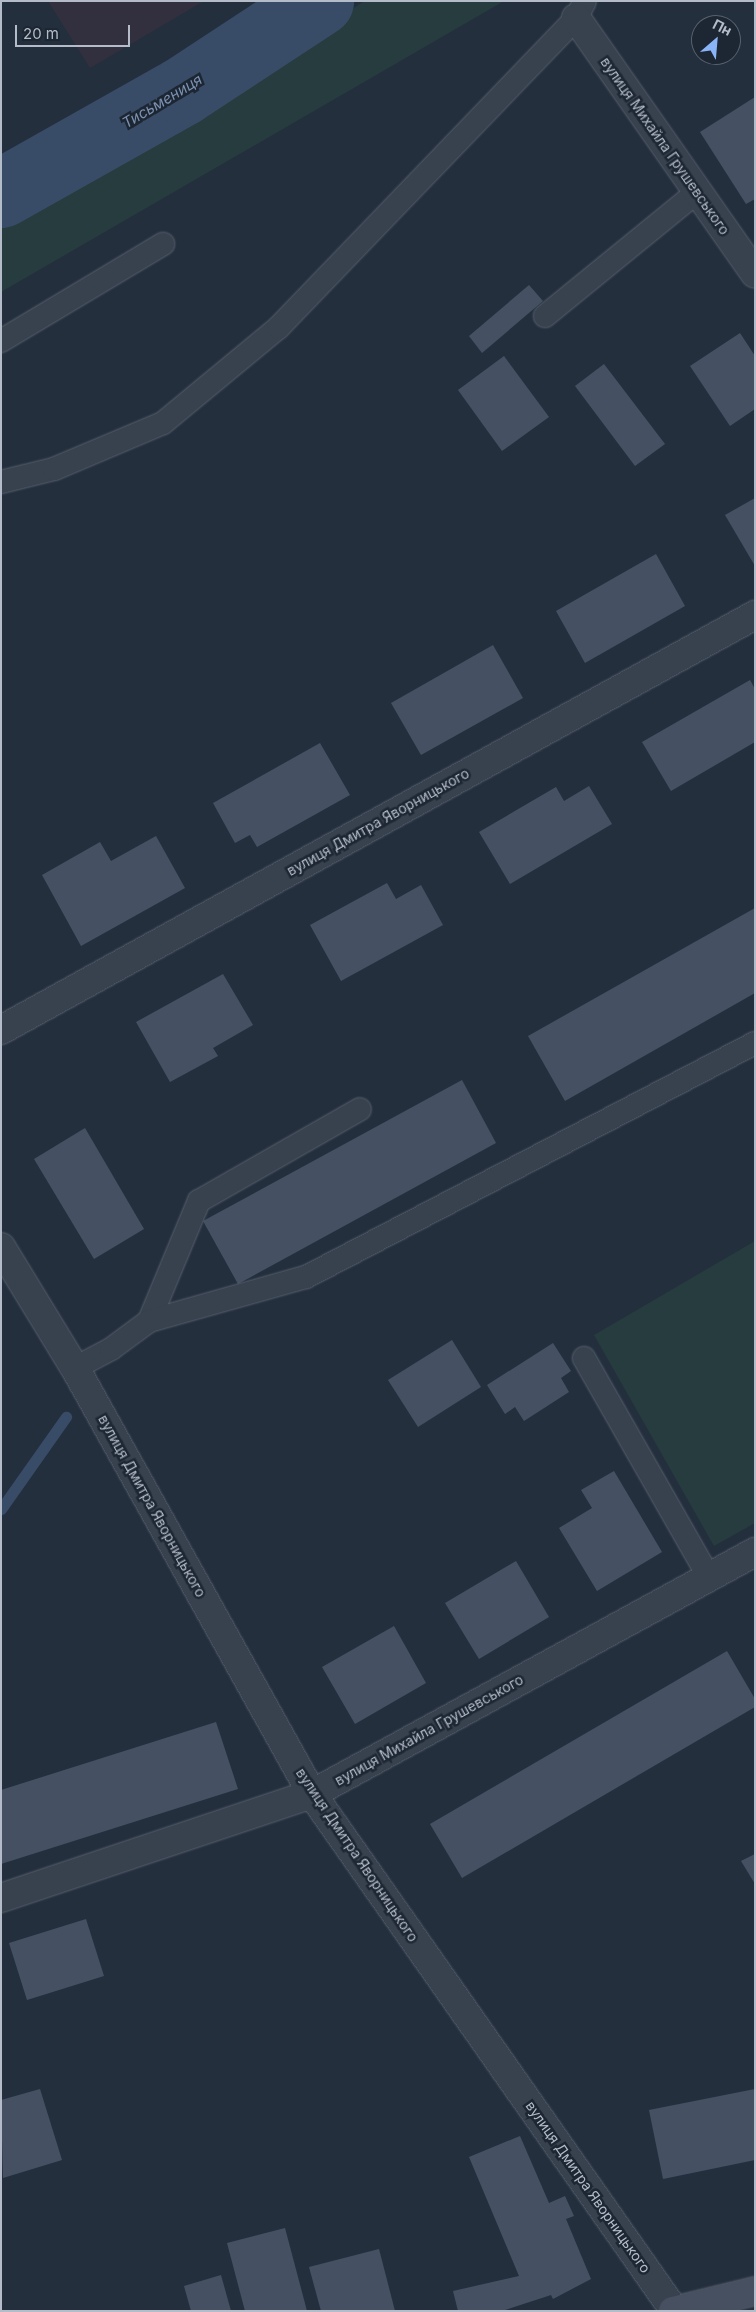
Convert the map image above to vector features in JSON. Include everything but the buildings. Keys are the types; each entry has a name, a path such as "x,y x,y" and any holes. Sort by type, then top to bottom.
{"street":[{"name":"вулиця Михайла Грушевського","path":"580,10 697,192 755,274"},
{"name":"вулиця Дмитра Яворницького","path":"1,1030 755,615"},
{"name":"вулиця Дмитра Яворницького","path":"1,1247 75,1368 312,1794 674,2311"},
{"name":"вулиця Михайла Грушевського","path":"1,1898 312,1794 755,1552"},
{"path":"674,2311 755,2291"}],"lane":[{"path":"1,482 54,469 163,423 278,328 580,10"},
{"path":"544,316 697,192"},
{"path":"1,341 163,244"},
{"path":"75,1368 111,1349 149,1321 306,1277 755,1043"},
{"path":"149,1321 199,1201 360,1109"},
{"path":"584,1358 709,1577"}],"shaded area":[{"path":"48,1 204,1 90,68"}],"green space":[{"path":"364,1 504,1 1,292 1,227 195,118"},
{"path":"755,1241 755,1523 714,1546 594,1335"}],"waterway":[{"name":"Тисьмениця","path":"1,193 182,91 319,1"},
{"path":"1,1509 66,1417"}]}
